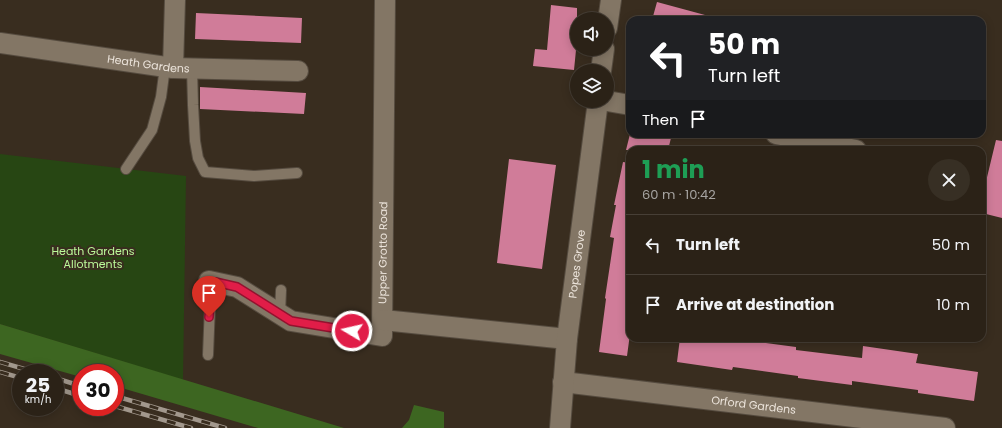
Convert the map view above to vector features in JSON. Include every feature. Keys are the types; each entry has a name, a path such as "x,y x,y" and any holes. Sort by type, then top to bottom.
{"street":[{"path":"175,0 177,67"},
{"name":"Upper Grotto Road","path":"385,0 383,320 567,339"},
{"path":"609,12 611,0"},
{"name":"Heath Gardens","path":"0,43 177,67 298,71"},
{"path":"614,103 626,105"},
{"name":"Popes Grove","path":"560,428 567,339 597,108"},
{"path":"794,138 831,146"},
{"path":"212,282 237,287 291,321 382,336 383,320"},
{"name":"Orford Gardens","path":"563,382 945,428"}],"lane":[{"path":"126,169 152,130 161,97 177,67"},
{"path":"177,67 193,105 195,141 198,158 205,172 254,176 297,173"},
{"path":"208,355 212,282"},
{"path":"280,314 282,290"}],"green space":[{"name":"Heath Gardens Allotments","path":"0,154 186,176 183,380 0,324"},
{"path":"0,324 344,428 258,428 124,389 124,364 72,364 72,374 64,372 64,364 35,364 0,354"},
{"path":"414,405 444,412 444,428 402,428 409,420"}],"building":[{"path":"657,2 705,15 705,16 653,16"},
{"path":"551,5 577,8 577,12 570,12 570,56 575,56 575,64 570,64 570,70 533,66 535,49 547,50"},
{"path":"196,13 302,18 301,43 195,39"},
{"path":"200,87 306,93 304,114 200,109"},
{"path":"629,138 671,138 669,146 627,146"},
{"path":"996,140 1002,141 1002,218 986,214 986,181"},
{"path":"509,159 556,165 542,269 497,263"},
{"path":"623,162 626,162 626,342 629,342 627,356 599,352 614,238 610,237 616,205 614,205"},
{"path":"680,342 757,342 796,347 796,350 862,358 863,346 918,354 916,363 978,372 974,401 918,393 918,390 852,381 852,385 733,367 732,370 677,362"}],"railway":[{"path":"0,362 12,365"},
{"path":"0,372 12,375"},
{"path":"64,381 72,383"},
{"path":"64,391 72,393"},
{"path":"124,399 225,428"},
{"path":"124,409 191,428"}],"route":[{"path":"209,317 215,282 237,287 291,321 352,331"}]}
